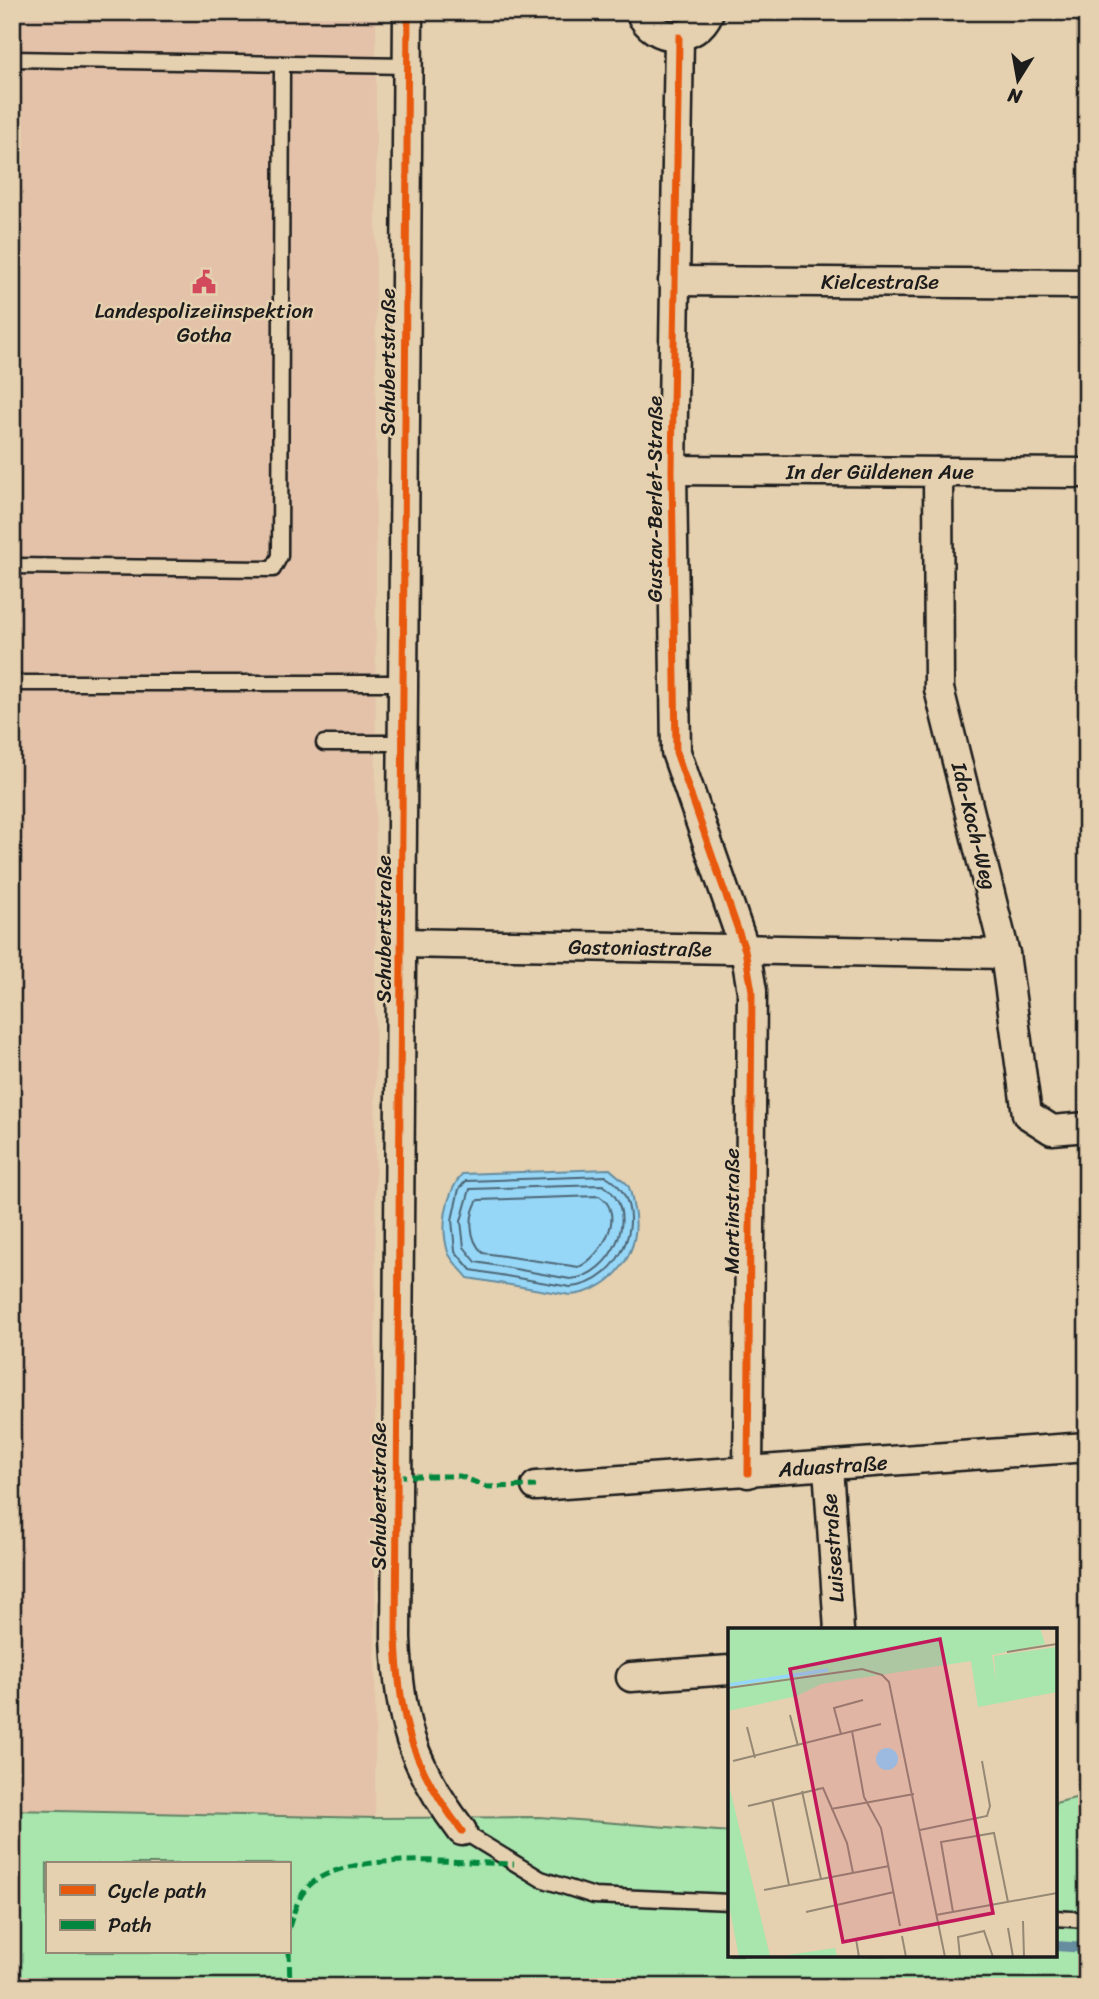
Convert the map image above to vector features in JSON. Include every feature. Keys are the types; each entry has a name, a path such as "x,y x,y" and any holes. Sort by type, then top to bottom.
{"street":[{"name":"Schubertstraße","path":"408,12 396,1476 398,1692 407,1734 419,1765 437,1799 462,1831"},
{"path":"640,12 656,32 679,37 701,26 709,12"},
{"name":"Gustav-Berlet-Straße","path":"679,37 672,470 676,752 745,950"},
{"name":"Kielcestraße","path":"673,281 1087,284"},
{"name":"In der Güldenen Aue","path":"672,470 1087,473"},
{"name":"Ida-Koch-Weg","path":"938,472 939,689 1005,954 1027,1114 1052,1130 1087,1127"},
{"name":"Gastoniastraße","path":"401,943 1005,954"},
{"name":"Martinstraße","path":"745,950 752,991 748,1473"},
{"name":"Aduastraße","path":"536,1486 1087,1447"},
{"name":"Luisestraße","path":"828,1467 839,1628"},
{"path":"631,1677 728,1670"}],"lane":[{"path":"12,59 408,66"},
{"path":"12,566 273,569 280,556 282,64"},
{"path":"12,683 404,683"},
{"path":"324,743 403,743"},
{"path":"462,1831 541,1879 594,1895 728,1902"},
{"path":"1057,1918 1087,1920"}],"shaded area":[{"path":"12,12 376,12 375,1818 12,1810"}],"green space":[{"path":"1087,1795 1087,1987 12,1987 12,1810 375,1818 539,1817 728,1832 728,1957 1057,1957 1057,1802"}],"water":[{"path":"610,1169 629,1188 636,1221 635,1237 623,1265 601,1286 570,1295 468,1278 449,1255 445,1232 446,1211 452,1191 462,1174"}],"waterway":[{"path":"1057,1946 1087,1948"}],"marked path":[{"path":"396,1476 460,1476 487,1487 536,1486"},
{"path":"290,1924 300,1898 311,1884 329,1873 352,1866 408,1861 514,1864"},
{"path":"289,1954 290,1987"}],"cycle path":[{"path":"408,12 396,1637 400,1693 411,1740 431,1784 462,1831"},
{"path":"679,37 672,470 676,752 745,950 752,991 748,1473"}],"place":[{"name":"Landespolizeiinspektion Gotha","path":"204,282"}]}
